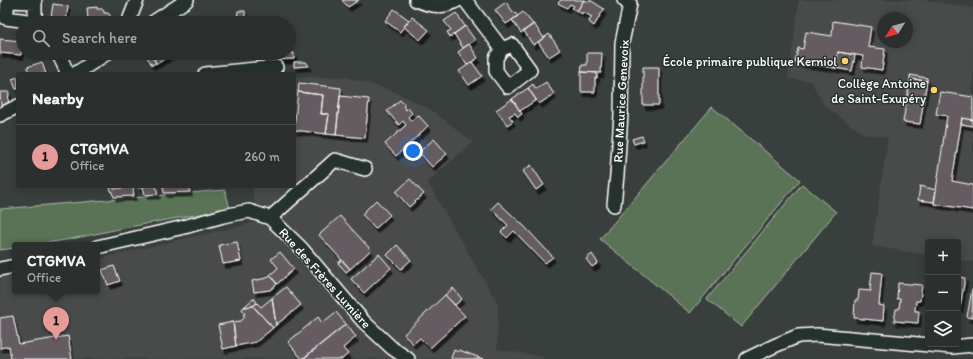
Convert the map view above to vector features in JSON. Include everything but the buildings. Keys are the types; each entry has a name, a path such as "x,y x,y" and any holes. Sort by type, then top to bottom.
{"street":[{"path":"131,16 137,0"},
{"path":"163,16 187,0"},
{"path":"416,0 438,6 450,5 458,0"},
{"path":"464,0 502,49"},
{"name":"Rue Maurice Genevoix","path":"614,205 621,114 622,43 629,1"},
{"path":"61,60 67,72"},
{"path":"78,72 96,60"},
{"path":"229,72 276,68"},
{"path":"0,115 16,107"},
{"path":"270,218 335,160 365,169"},
{"name":"Rue des Frères Lumière","path":"100,246 249,211 270,218 301,248 364,322 392,348 408,359"},
{"path":"0,269 12,267"},
{"path":"747,359 798,336 817,335 952,347 973,345"}],"shaded area":[{"name":"Collège Antoine de Saint-Exupéry","path":"799,0 924,0 973,8 973,262 961,260 961,239 925,239 925,255 872,246 888,138 863,134 823,104 811,81 788,79"},
{"path":"296,77 345,77 393,91 431,110 473,142 427,182 498,304 497,349 543,357 542,359 0,359 0,277 12,275 12,294 100,294 100,258 258,222 252,188 296,188"}],"green space":[{"path":"712,107 800,180 690,313 600,239"},
{"path":"802,184 836,212 741,327 707,299"},
{"path":"225,190 230,209 50,242 12,242 12,248 0,250 0,209"}],"place":[{"name":"École primaire publique Kerniol","path":"845,61"},
{"name":"Collège Antoine de Saint-Exupéry","path":"934,90"},
{"name":"CTGMVA","path":"56,340"}]}
